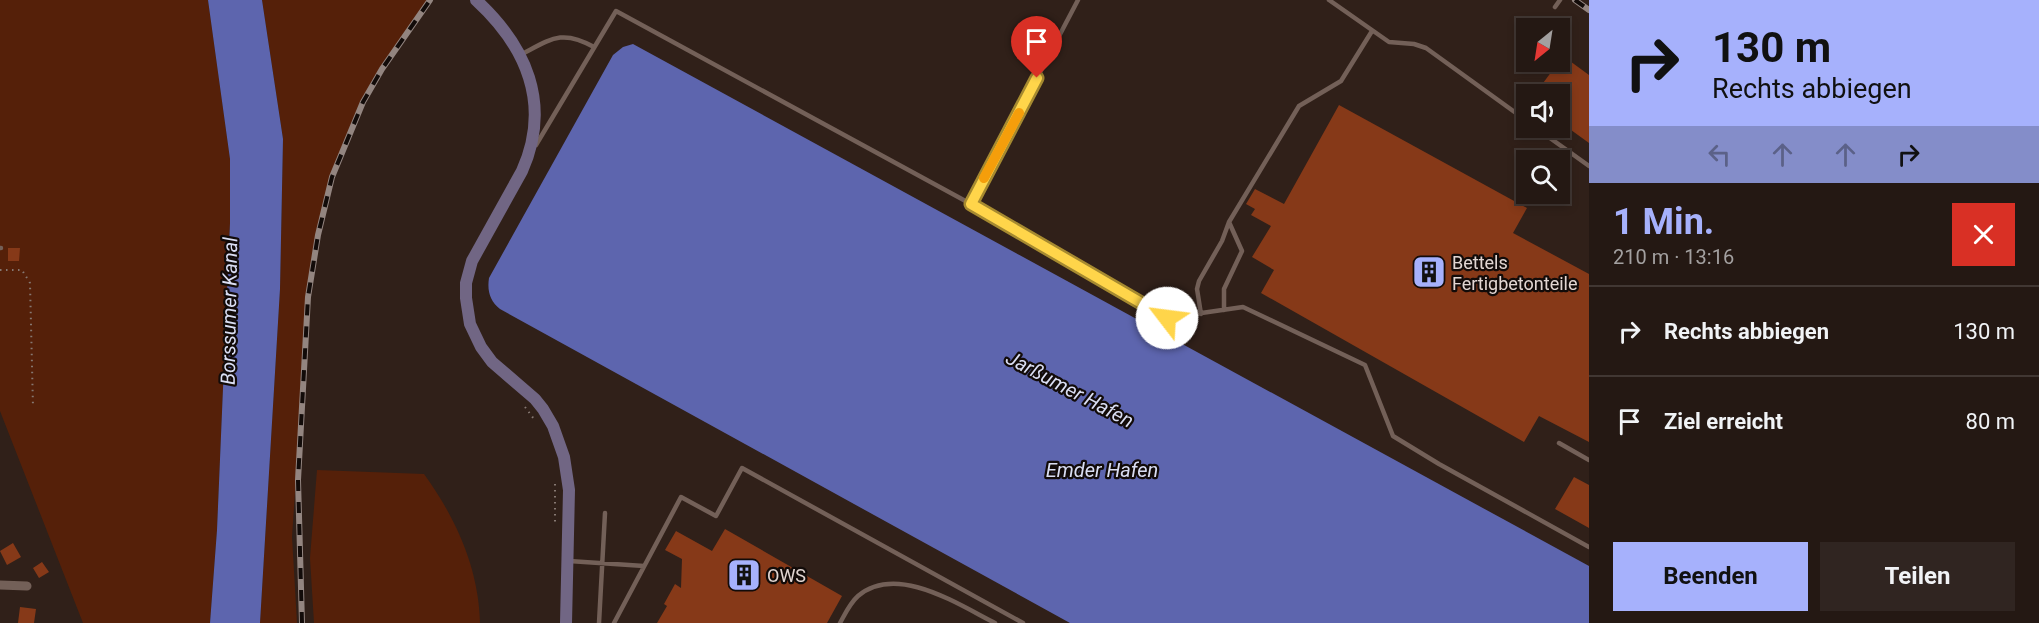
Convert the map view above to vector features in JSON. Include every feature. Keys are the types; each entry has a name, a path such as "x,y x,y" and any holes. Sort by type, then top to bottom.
{"street":[{"path":"476,0 498,22 521,55 533,97 533,128 526,160 472,261 466,283 466,298 470,324 482,347 492,362 535,399 548,418 561,447 568,472 566,623"},
{"path":"0,585 27,586"}],"lane":[{"path":"971,204 1078,0"},
{"path":"1329,0 1392,43 1414,44 1426,48 1516,113"},
{"path":"1555,7 1560,0"},
{"path":"526,160 616,11 971,204 1167,318 1243,307 1365,365 1393,436 1589,547"},
{"path":"1201,314 1197,289 1199,281 1222,241 1228,222 1299,106 1341,81 1372,31"},
{"path":"521,55 547,41 563,36 580,39 594,47"},
{"path":"1550,138 1589,166"},
{"path":"1224,310 1224,289 1242,251 1228,222"},
{"path":"1559,443 1589,460"},
{"path":"614,623 681,497 716,516 742,468 1023,623"},
{"path":"599,623 605,513"},
{"path":"567,561 644,566"},
{"path":"840,623 857,597 870,588 891,584 912,586 935,593 995,623"}],"path":[{"path":"0,270 21,270 30,283 33,407"},
{"path":"522,404 538,424"},
{"path":"555,476 555,531"}],"shaded area":[{"path":"0,0 208,0 230,159 230,223 217,530 210,623 83,623 0,411"},
{"path":"262,0 430,0 382,69 363,102 332,177 318,235 308,297 292,537 297,623 260,623 280,289 283,139"},
{"path":"317,470 424,474 446,508 464,545 475,583 480,623 314,623 310,558"}],"water":[{"name":"Borssumer Kanal","path":"208,0 262,0 283,139 280,289 260,623 210,623 217,530 230,223 230,159"},
{"name":"Emder Hafen","path":"633,44 1589,566 1589,623 1070,623 500,309 490,295 489,278 613,55 623,47"}],"building":[{"path":"1570,61 1589,75 1589,143 1570,129 1570,84 1542,84 1551,72 1570,72"},
{"name":"Bettels Fertigbetonteile","path":"1339,105 1527,208 1513,233 1589,274 1589,442 1539,416 1524,442 1261,293 1274,270 1252,257 1271,226 1251,215 1255,209 1246,204 1255,189 1284,204"},
{"path":"8,248 20,248 19,261 8,261"},
{"path":"1574,477 1589,485 1589,528 1555,509"},
{"name":"OWS","path":"725,529 842,596 827,623 657,623 667,606 664,604 675,584 681,588 682,559 665,550 676,531 712,551"},
{"path":"13,543 21,557 7,565 0,551"},
{"path":"42,562 49,572 39,578 33,568"},
{"path":"20,607 36,609 34,623 18,623"}],"railway":[{"path":"302,623 298,480 308,297 318,235 332,177 363,102 382,69 430,0"},
{"path":"1575,0 1589,10"}],"slow traffic":[{"path":"984,178 1019,113"}],"place":[{"name":"Bettels Fertigbetonteile","path":"1429,272"},
{"name":"OWS","path":"744,575"}],"route":[{"path":"1037,78 971,204 1167,318"}],"water label":[{"name":"Jarßumer Hafen","path":"1070,389"}]}
